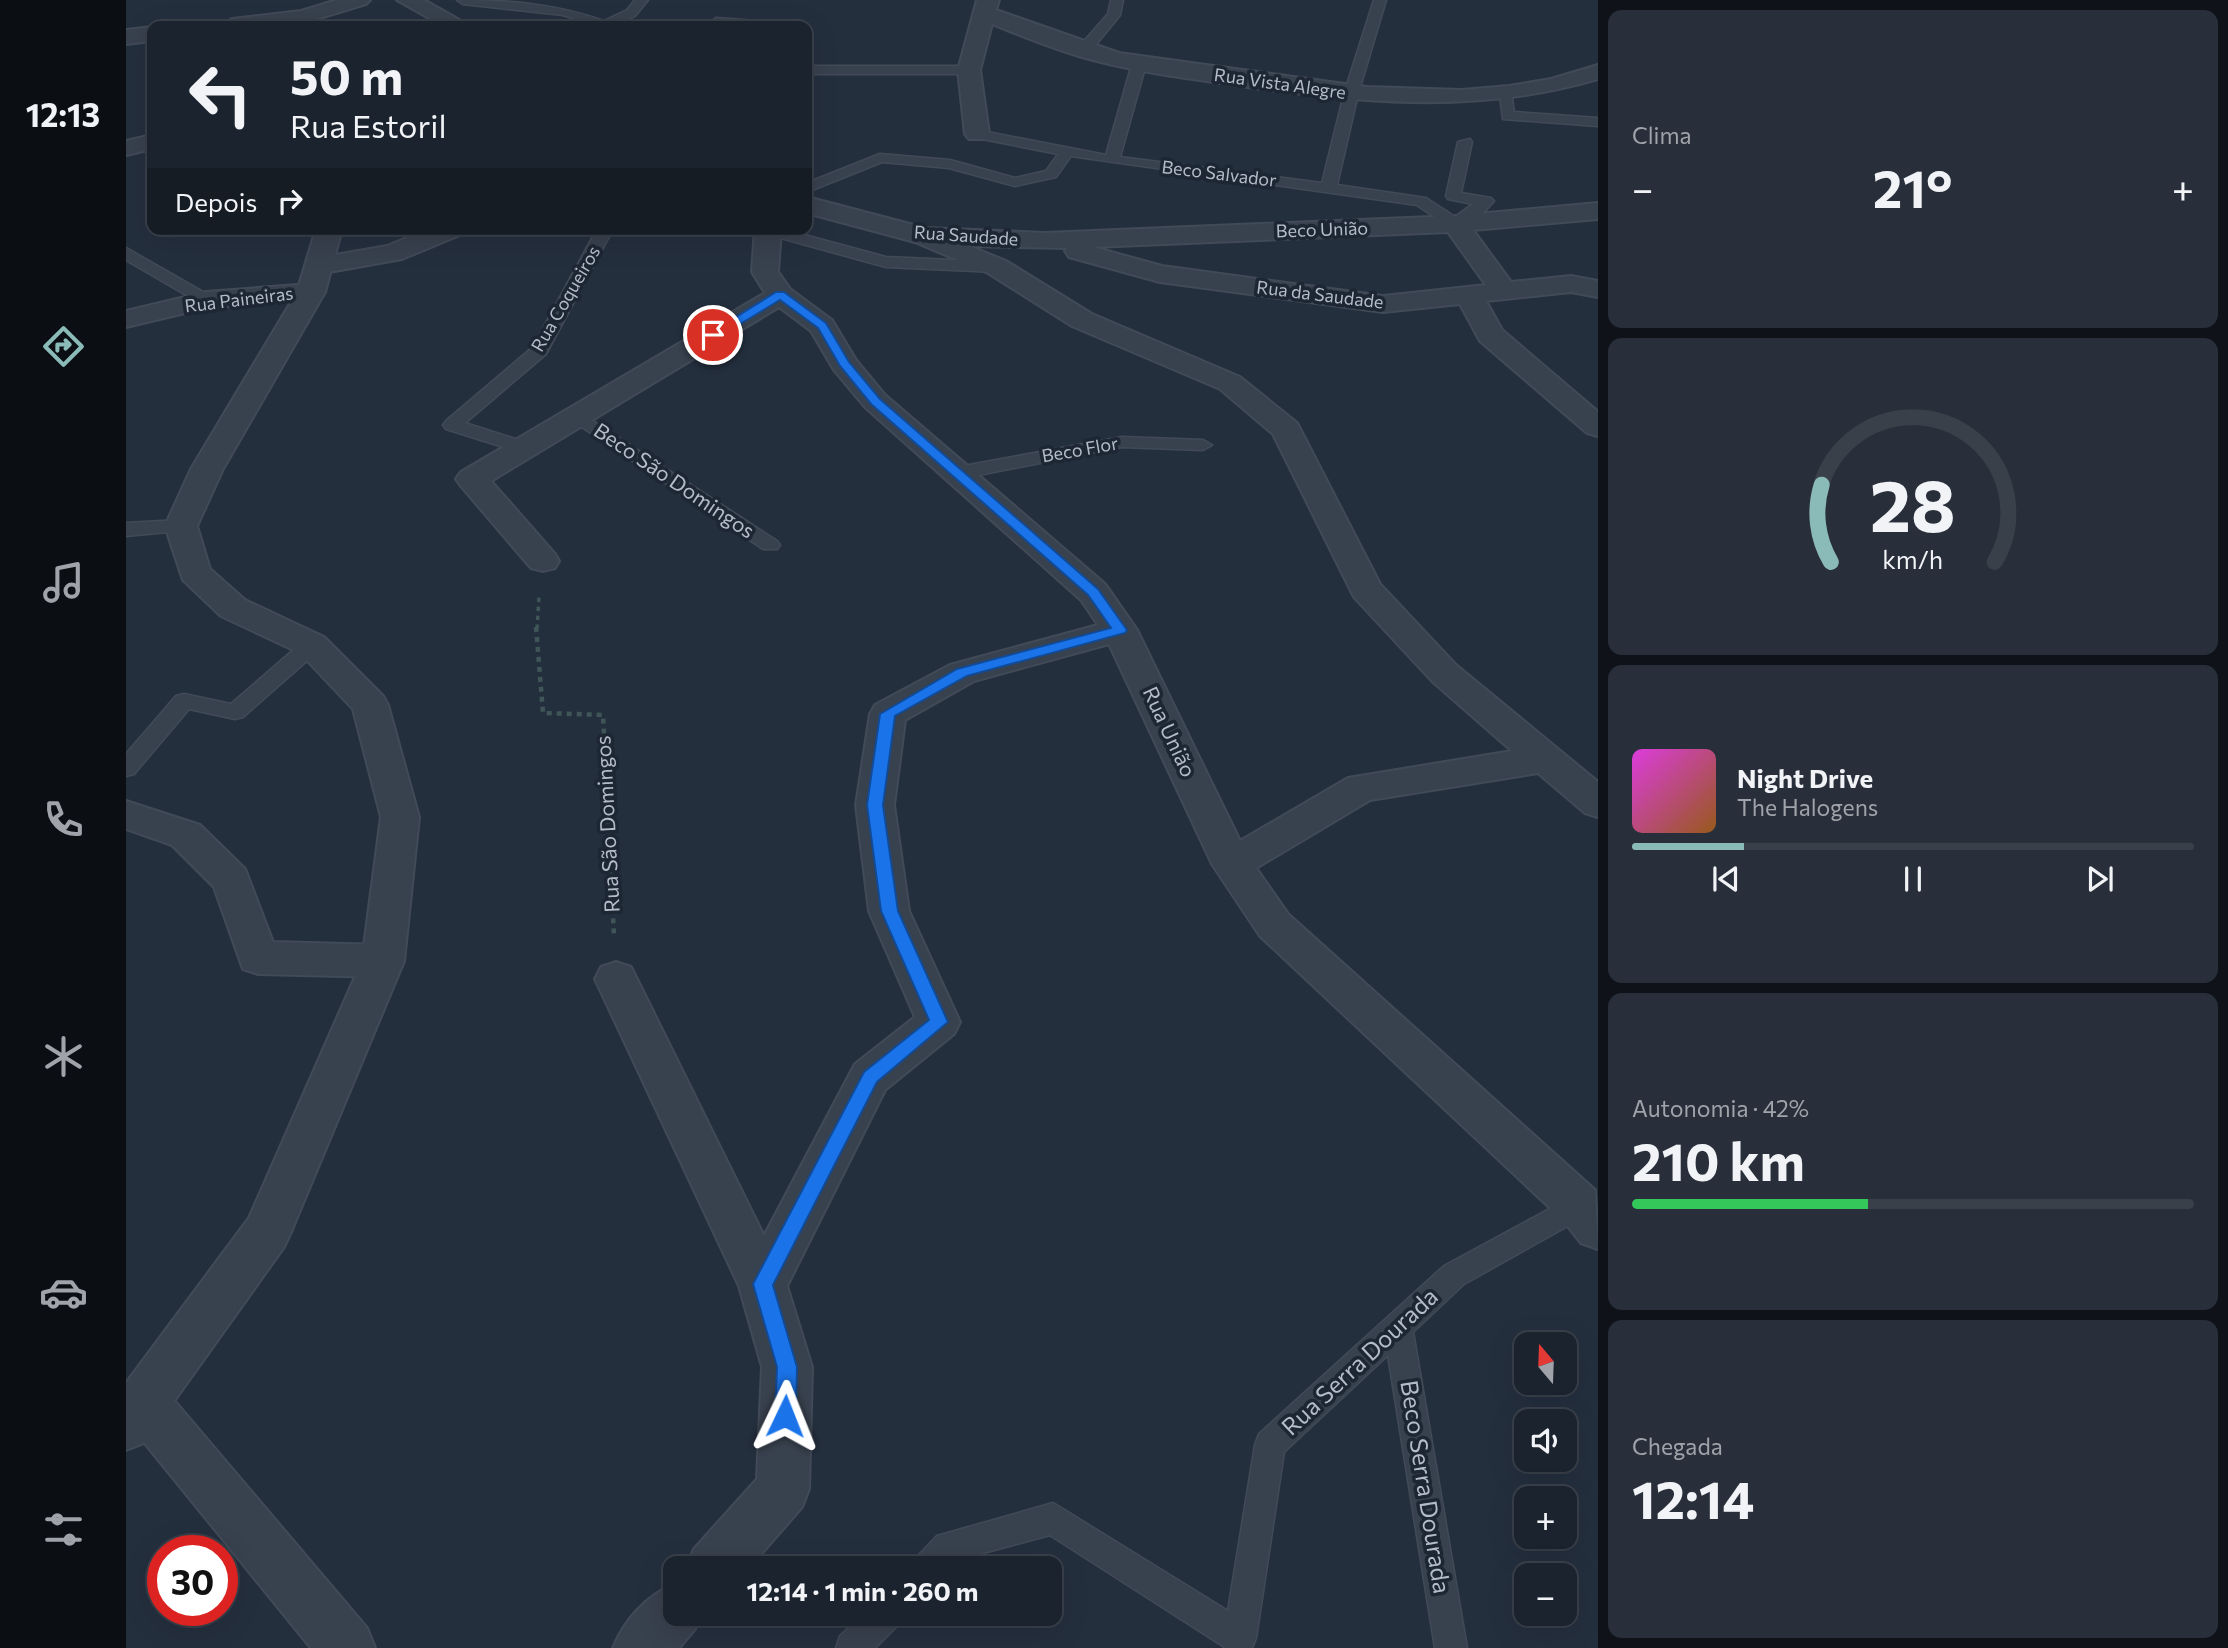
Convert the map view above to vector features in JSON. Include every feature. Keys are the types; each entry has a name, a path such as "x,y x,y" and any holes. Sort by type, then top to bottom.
{"street":[{"path":"307,21 359,0"},
{"path":"408,0 449,21"},
{"path":"977,134 969,70 985,7"},
{"name":"Rua Vista Alegre","path":"985,7 1084,50 1139,64 1351,94 1504,92 1553,86 1594,75"},
{"path":"126,37 147,35"},
{"path":"126,148 147,143"},
{"name":"Rua Saudade","path":"812,206 924,236 1045,241"},
{"name":"Beco União","path":"1045,241 1455,224 1598,211"},
{"path":"1455,224 1503,290"},
{"path":"327,235 314,279 207,469 181,526 195,573 233,608 312,645 370,705 400,817 383,961 267,1232 134,1414 347,1648"},
{"name":"Rua Paineiras","path":"126,319 314,279 437,235"},
{"name":"Rua União","path":"768,235 765,272 780,295 822,326 844,364 875,401 1093,592 1120,630 1231,864 1274,925 1589,1217"},
{"path":"924,236 997,267 1082,320 1230,383 1286,429 1366,589 1444,673 1548,758 1598,803"},
{"name":"Rua da Saudade","path":"1045,241 1160,274 1383,304 1571,284 1598,289"},
{"path":"543,561 472,479 780,295"},
{"path":"1469,296 1490,335 1598,427"},
{"path":"763,1284 870,1077 939,1022 889,911 875,805 888,714 962,673 1120,630"},
{"path":"1231,864 1361,788 1548,758"},
{"path":"126,815 186,835 231,880 258,958 383,961"},
{"path":"616,979 763,1284 787,1367 783,1489 724,1556"},
{"path":"641,1648 663,1624"}],"lane":[{"path":"463,0 565,11 591,21"},
{"path":"614,21 631,13 642,0"},
{"path":"1084,50 1114,15 1117,0"},
{"path":"1329,187 1351,94 1380,0"},
{"path":"1112,160 1139,64"},
{"path":"812,70 969,70"},
{"path":"1504,92 1508,116 1598,122"},
{"name":"Beco Salvador","path":"977,134 1112,160 1421,201 1455,224"},
{"path":"1455,224 1486,201 1453,196 1465,142"},
{"path":"812,186 880,158 950,164 1015,182 1051,174 1067,152"},
{"name":"Rua Coqueiros","path":"525,449 452,425 540,350 602,235"},
{"path":"786,235 886,262 997,267"},
{"path":"126,253 206,300"},
{"name":"Beco São Domingos","path":"579,417 770,545"},
{"name":"Beco Flor","path":"958,473 1122,442 1203,445"},
{"path":"126,529 130,531 181,526"},
{"path":"126,768 184,701 235,712 312,645"},
{"name":"Rua Serra Dourada","path":"941,1556 1053,1519 1244,1643 1270,1445 1454,1275 1589,1217"},
{"name":"Beco Serra Dourada","path":"1398,1327 1451,1648"},
{"path":"852,1648 873,1626"}],"path":[{"name":"Rua São Domingos","path":"543,561 536,622 543,713 603,715 616,979"}],"route":[{"path":"713,335 780,295 822,326 844,364 875,401 1093,592 1120,630 962,673 888,714 875,805 889,911 939,1022 870,1077 763,1284 787,1367 785,1416"}]}
